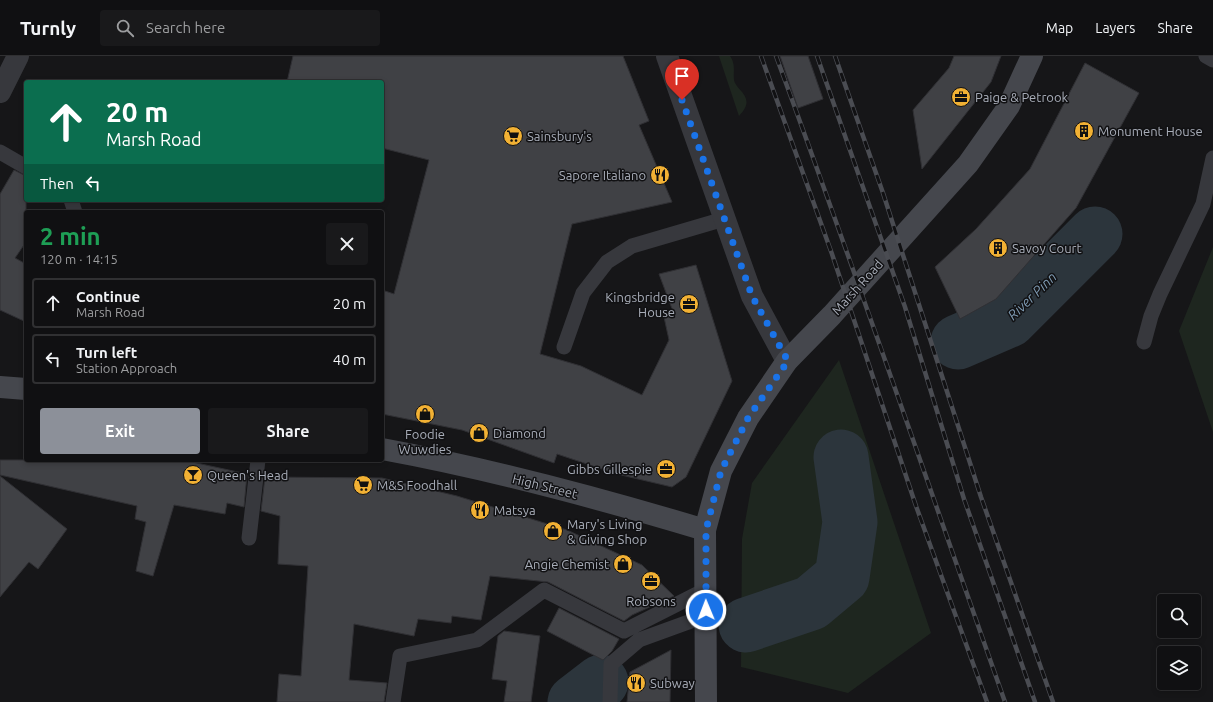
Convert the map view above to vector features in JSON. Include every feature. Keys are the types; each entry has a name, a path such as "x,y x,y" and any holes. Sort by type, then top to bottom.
{"street":[{"path":"0,92 18,56"},
{"path":"667,56 752,296 788,361"},
{"name":"Marsh Road","path":"706,702 706,530 721,471 748,418 788,361 832,315 968,164 1009,106 1032,56"},
{"path":"0,387 24,389"},
{"name":"High Street","path":"384,449 445,461 634,508 706,530"}],"lane":[{"path":"1206,56 1213,60"},
{"path":"0,152 24,166"},
{"path":"1144,342 1151,316 1160,294 1203,204 1213,158"},
{"path":"564,347 583,293 607,262 632,246 724,219"},
{"path":"249,538 258,462"},
{"path":"393,702 400,656 477,640 544,590 624,631 706,590"},
{"path":"610,702 611,664 639,640 706,616"}],"shaded area":[{"path":"719,56 730,56 732,59 734,65 735,84 746,99 744,109 739,116"},
{"path":"1213,247 1213,432 1179,331"},
{"path":"839,360 931,633 848,693 741,667 742,539 752,483"}],"building":[{"path":"293,56 623,56 649,121 639,125 672,202 572,224 540,354 581,366 642,395 669,340 664,317 674,314 659,274 696,265 732,381 686,477 672,487 617,474 557,454 554,463 462,430 384,414 384,291 394,294 429,160 384,149 384,80 287,80"},
{"path":"780,56 808,56 823,99 798,108"},
{"path":"954,56 1001,56 991,82 922,169 913,110 949,68"},
{"path":"1085,63 1139,93 1076,208 996,299 960,319 935,267 976,229 1030,169"},
{"path":"14,170 24,175 24,202 26,202 26,210 24,210 24,245 15,258 24,263 24,321 0,310 0,194"},
{"path":"0,460 24,460 24,462 192,462 247,474 244,507 227,503 225,514 174,505 153,576 136,571 146,522 135,519 137,506 0,475"},
{"path":"0,476 67,529 38,569 29,562 0,597"},
{"path":"265,477 382,478 457,496 567,530 642,565 674,596 632,615 624,621 548,582 490,576 481,620 452,616 451,623 418,619 414,636 354,624 349,680 387,683 384,702 277,702 279,674 301,676 308,566 278,564 280,516 261,511"},
{"path":"559,608 619,639 612,651 603,660 547,631"},
{"path":"504,631 540,636 531,702 504,702 507,681 492,679 498,636"},
{"path":"671,650 670,702 627,702 630,672"}],"waterway":[{"name":"River Pinn","path":"958,342 1009,320 1095,234"},
{"name":"River Pinn","path":"746,625 811,603 842,577 850,522 841,457"},
{"name":"River Pinn","path":"575,702 601,682"}],"railway":[{"path":"761,56 832,254 916,506 987,702"},
{"path":"776,56 1005,702"},
{"path":"817,56 905,307 964,499 1035,702"},
{"path":"835,56 883,193 981,497 1053,702"}],"place":[{"name":"Paige & Petrook","path":"961,97"},
{"name":"Monument House","path":"1084,131"},
{"name":"Sainsbury's","path":"513,136"},
{"name":"Sapore Italiano","path":"660,175"},
{"name":"Savoy Court","path":"998,248"},
{"name":"Kingsbridge House","path":"689,304"},
{"name":"Foodie Wuwdies","path":"425,414"},
{"name":"Diamond","path":"479,433"},
{"name":"Gibbs Gillespie","path":"666,469"},
{"name":"Queen's Head","path":"193,475"},
{"name":"M&S Foodhall","path":"363,485"},
{"name":"Matsya","path":"480,510"},
{"name":"Mary's Living & Giving Shop","path":"553,531"},
{"name":"Angie Chemist","path":"623,564"},
{"name":"Robsons","path":"651,581"},
{"name":"Subway","path":"636,683"}],"route":[{"path":"682,100 752,296 788,361 764,393 748,418 721,471 706,530 706,610"}]}
